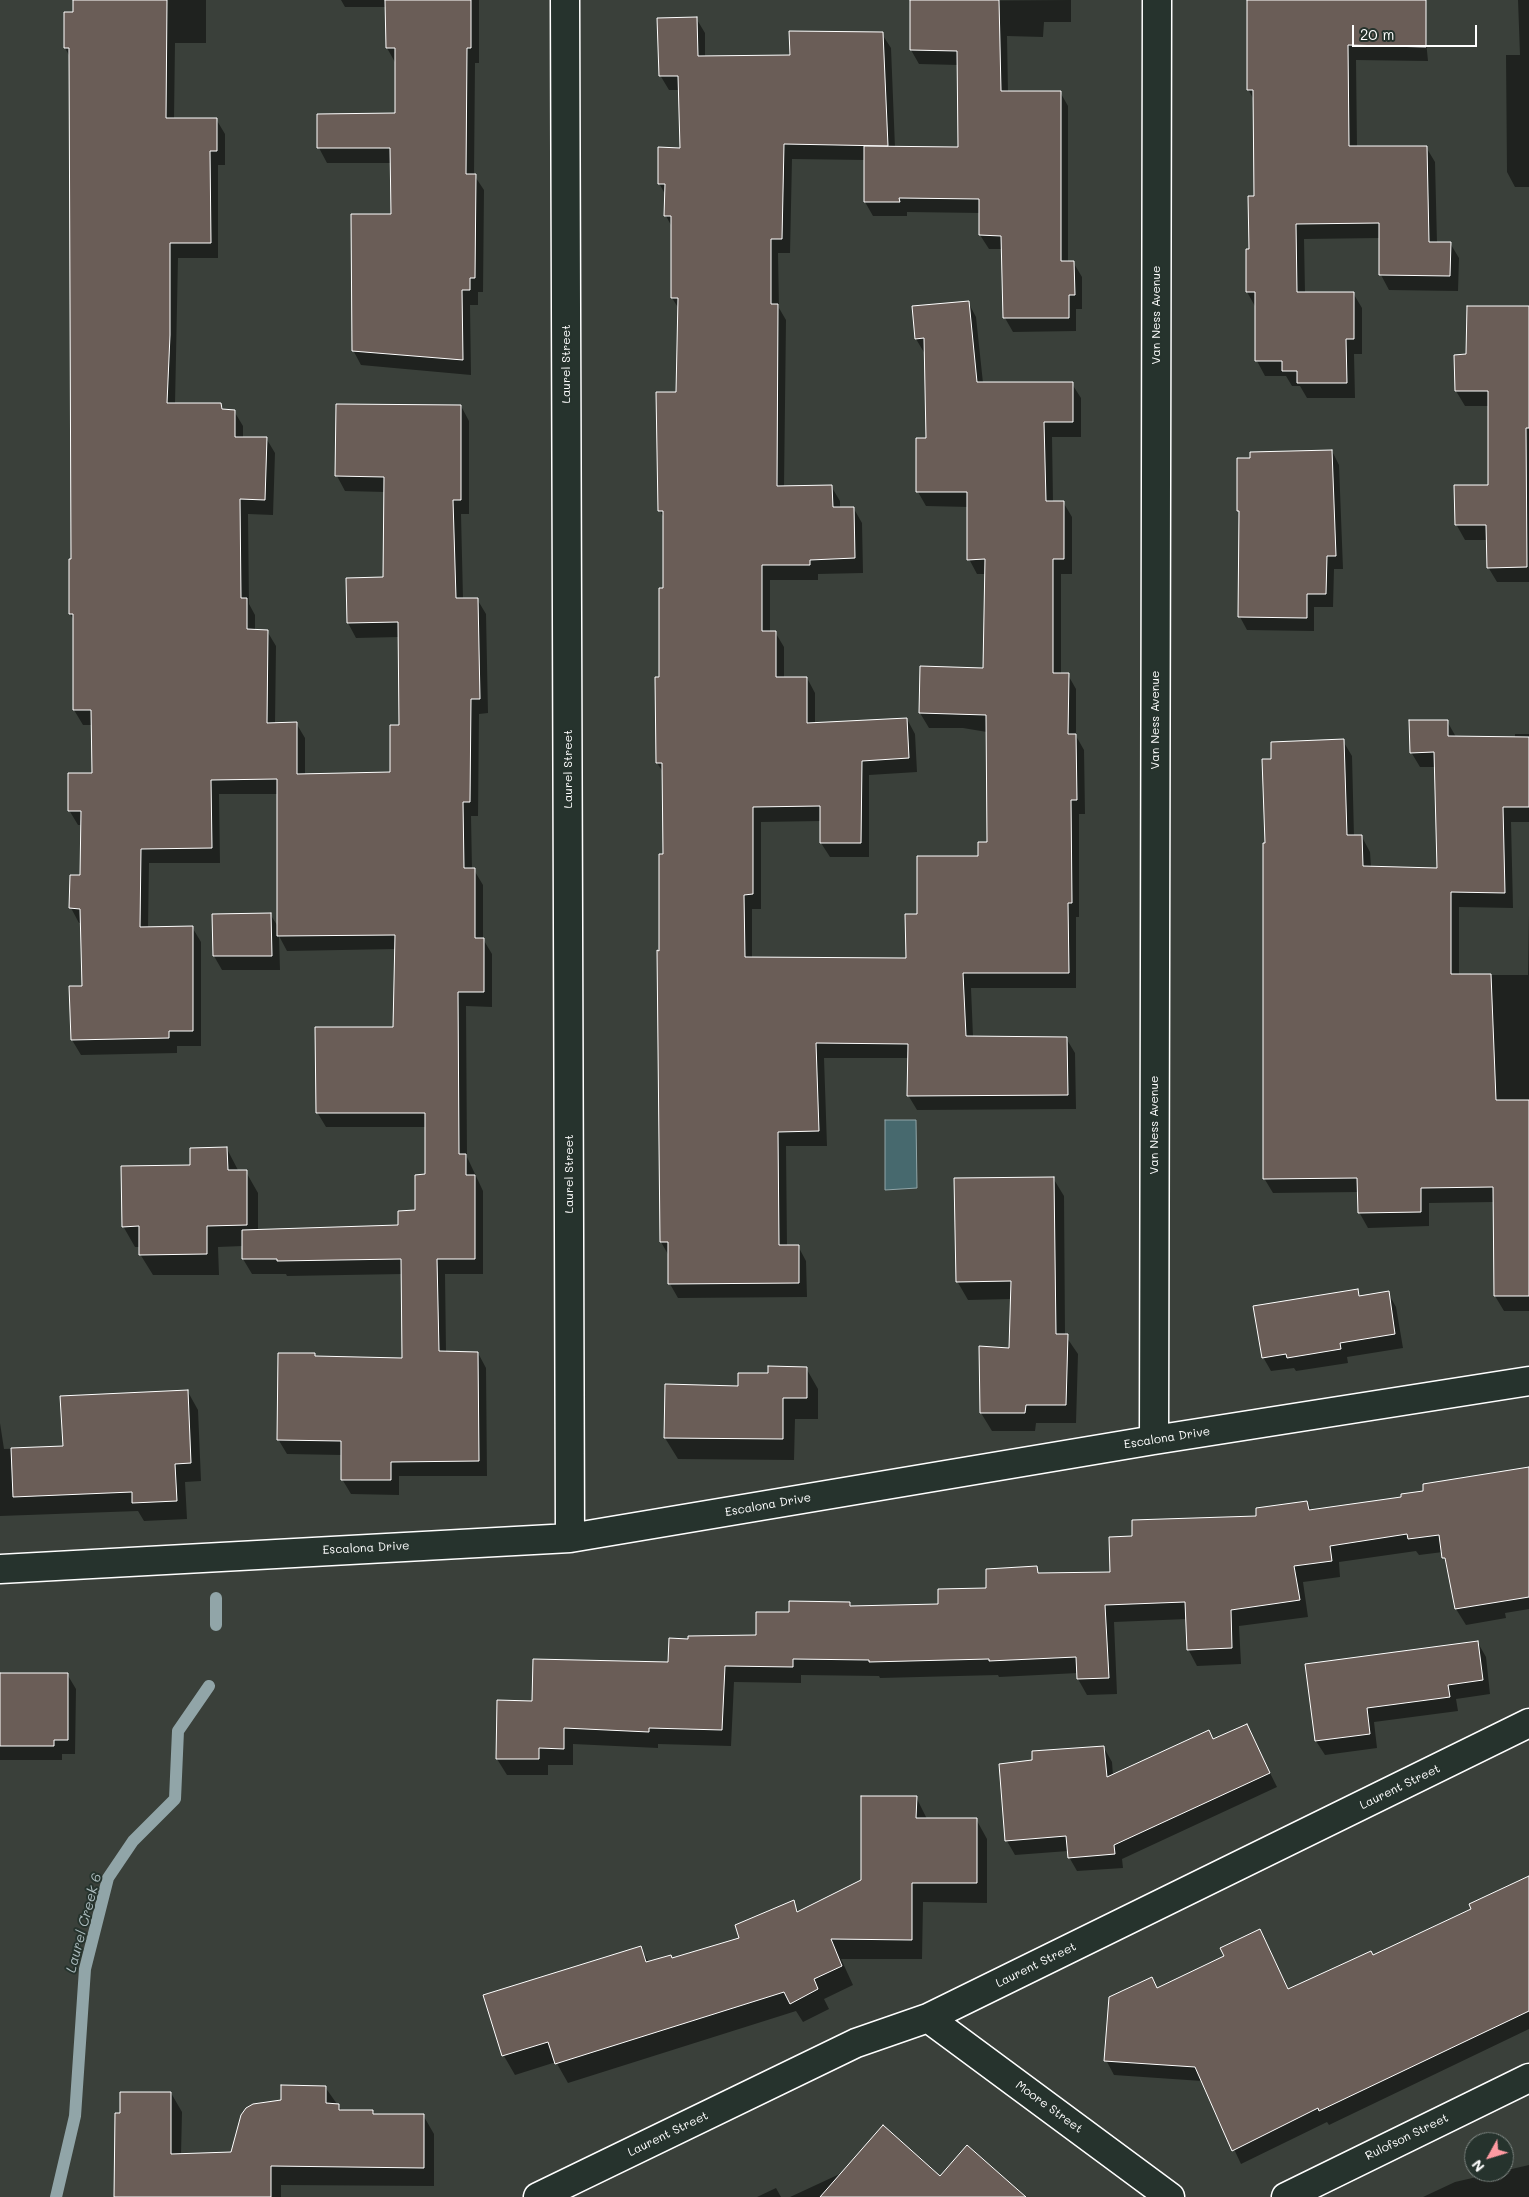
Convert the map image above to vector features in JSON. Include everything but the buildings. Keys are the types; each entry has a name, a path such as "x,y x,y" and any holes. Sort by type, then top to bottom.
{"street":[{"name":"Laurel Street","path":"565,0 570,1538"},
{"name":"Van Ness Avenue","path":"1154,1440 1157,0"},
{"name":"Escalona Drive","path":"0,1569 570,1538 1154,1440 1529,1381"},
{"name":"Laurent Street","path":"538,2197 856,2043 928,2018 1529,1723"},
{"name":"Moore Street","path":"928,2018 1170,2197"},
{"name":"Rulofson Street","path":"1286,2197 1529,2078"}],"water":[{"path":"885,1120 916,1120 917,1188 885,1190"}],"waterway":[{"name":"Laurel Creek 6","path":"216,1598 216,1625"},
{"name":"Laurel Creek 6","path":"56,2197 75,2116 85,1969 108,1878 133,1841 175,1799 178,1731 209,1686"}]}
